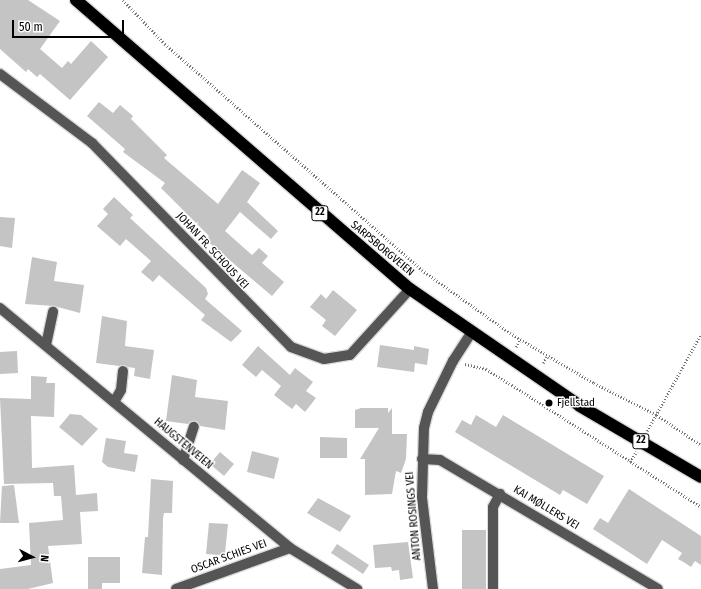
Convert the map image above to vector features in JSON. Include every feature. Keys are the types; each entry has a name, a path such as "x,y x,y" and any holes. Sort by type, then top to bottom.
{"highway":[{"name":"SARPSBORGVEIEN","path":"76,0 410,289 471,333 580,406 701,477"}],"street":[{"name":"JOHAN FR. SCHOUS VEI","path":"0,74 92,143 291,347 324,359 350,356 410,289"},
{"name":"HAUGSTENVEIEN","path":"0,308 290,548 357,589"},
{"path":"46,345 53,312"},
{"name":"ANTON ROSINGS VEI","path":"433,589 422,498 422,458 428,412 453,361 471,333"},
{"path":"114,402 121,390 123,371"},
{"path":"183,460 194,427"},
{"name":"KAI MØLLERS VEI","path":"422,458 440,460 500,494 655,588"},
{"path":"493,589 493,507 500,494"},
{"name":"OSCAR SCHIES VEI","path":"176,589 290,548"}],"path":[{"path":"123,0 165,44 322,185 422,270 520,339 656,415 701,445"},
{"path":"647,431 701,335"},
{"path":"516,347 520,339"},
{"path":"543,363 548,355"},
{"path":"453,361 486,369 701,507"},
{"path":"630,462 636,451"}],"building":[{"path":"0,0 28,0 60,21 40,49 62,68 68,61 71,64 91,41 108,57 70,100 40,74 37,77 28,69 26,72 0,49"},
{"path":"99,102 113,113 120,105 133,116 131,119 167,155 164,158 218,204 242,170 260,183 247,202 278,231 271,239 240,212 225,231 252,255 259,248 268,256 262,263 284,282 272,296 206,240 209,236 161,188 165,183 123,152 125,149 87,116"},
{"path":"114,197 133,215 130,218 206,288 208,294 205,299 242,331 231,342 201,320 205,315 159,275 153,282 141,272 151,261 126,239 120,246 97,226 108,214 103,209"},
{"path":"0,217 15,218 12,248 0,246"},
{"path":"32,257 57,262 54,281 84,285 80,313 54,306 25,304"},
{"path":"333,290 357,310 335,336 322,326 326,320 310,307 321,294 326,299"},
{"path":"102,316 127,321 125,346 154,350 150,379 134,376 135,368 96,363"},
{"path":"380,345 414,350 414,346 429,349 427,365 415,363 414,372 377,367"},
{"path":"258,346 290,375 295,368 313,382 306,391 316,398 305,412 296,404 292,409 274,395 281,386 262,370 256,377 242,365"},
{"path":"17,351 18,373 0,374 0,352"},
{"path":"172,375 197,380 195,397 228,401 225,430 200,426 196,421 188,424 166,421"},
{"path":"31,376 47,377 46,383 55,383 54,417 31,416 32,468 74,465 76,495 97,493 98,511 80,512 82,544 48,546 53,583 28,589 0,589 0,569 31,565 29,523 63,520 61,496 54,496 53,483 4,484 0,398 31,399"},
{"path":"361,408 388,408 388,413 392,408 392,434 407,434 406,459 401,473 396,471 392,494 365,495 365,459 360,459 379,428 355,428 355,410"},
{"path":"70,414 81,415 98,429 82,446 59,427"},
{"path":"476,415 496,427 503,415 604,476 587,504 563,490 560,495 455,432 462,420 471,425"},
{"path":"320,437 347,438 347,458 320,458"},
{"path":"106,438 126,441 124,453 138,455 135,472 108,467 102,462"},
{"path":"252,451 279,458 274,479 247,472"},
{"path":"220,452 234,464 224,476 210,464"},
{"path":"151,479 173,481 172,513 164,513 163,519 162,575 142,573 145,537 148,537"},
{"path":"14,485 19,523 0,523 2,486"},
{"path":"629,489 701,536 701,565 695,561 691,567 678,559 682,553 662,540 647,564 593,529 600,518 608,523"},
{"path":"318,498 351,516 340,532 307,513"},
{"path":"209,523 228,524 225,553 220,555 206,554"},
{"path":"462,530 486,530 486,589 462,589"},
{"path":"408,542 413,578 400,580 399,570 392,571 391,567 375,568 373,545"},
{"path":"337,544 369,565 363,574 331,553"},
{"path":"88,557 120,557 120,583 102,583 102,589 88,589"}],"place":[{"name":"Fjellstad","path":"549,403"}]}
